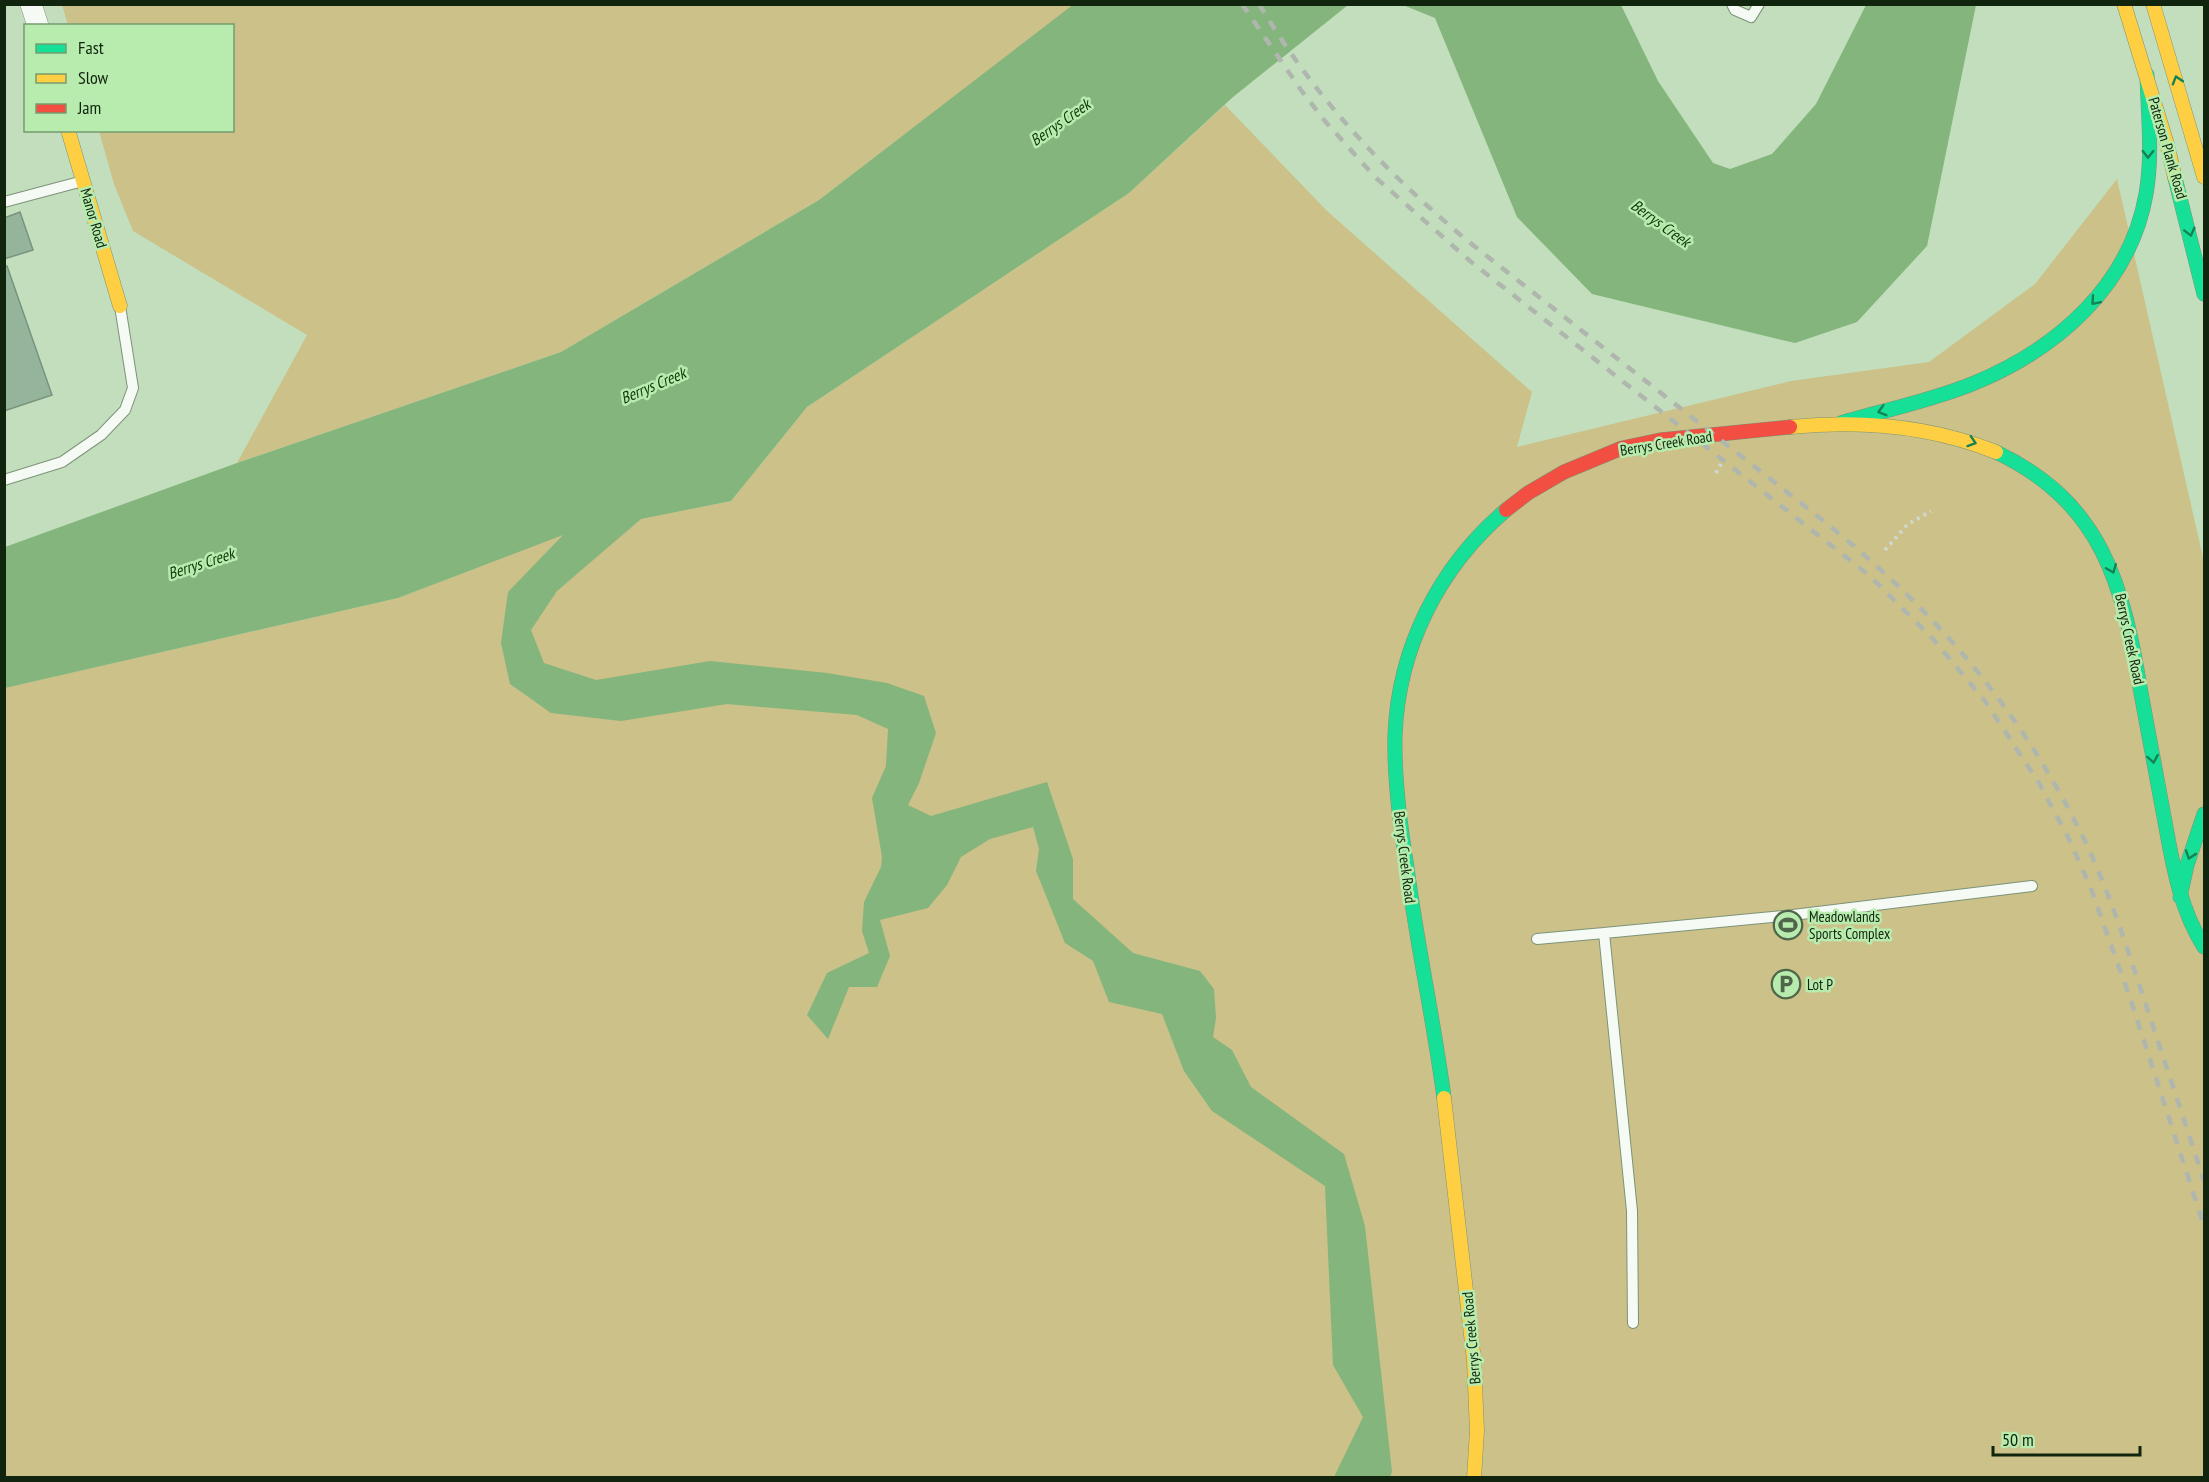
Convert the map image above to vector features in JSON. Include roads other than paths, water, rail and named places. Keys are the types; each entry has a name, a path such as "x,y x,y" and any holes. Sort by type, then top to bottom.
{"street":[{"path":"31,4 37,24"},
{"name":"Paterson Plank Road","path":"2124,4 2177,178 2205,294"},
{"name":"Paterson Plank Road","path":"2153,4 2193,119 2205,177"},
{"path":"1841,423 1949,392 2001,372 2047,343 2084,314 2097,300 2127,253 2143,208 2148,160 2147,75"},
{"name":"Manor Road","path":"69,132 120,306"},
{"name":"Berrys Creek Road","path":"1474,1478 1477,1435 1476,1375 1457,1193 1439,1061 1418,945 1397,790 1395,741 1399,692 1420,625 1443,582 1472,542 1509,507 1574,466 1621,448 1647,443 1841,423 1940,433 1989,447 2026,468 2046,483 2080,516 2107,558 2124,602 2180,897 2192,929 2205,947"},
{"path":"2180,897 2187,865 2205,814"}],"lane":[{"path":"1732,4 1735,10 1751,16 1759,4"},
{"path":"4,202 83,181"},
{"path":"4,480 62,462 101,435 125,410 133,388 120,306"},
{"path":"1537,939 1793,915 2031,886"},
{"path":"1604,933 1632,1211 1633,1323"}],"water":[{"name":"Berrys Creek","path":"1074,4 1348,5 1233,97 1129,193 807,407 731,501 641,519 557,591 531,630 544,663 596,680 710,661 827,673 887,683 924,696 936,733 919,783 908,805 931,816 1047,782 1073,859 1073,899 1133,953 1200,971 1214,989 1216,1018 1213,1037 1232,1050 1251,1087 1344,1154 1365,1226 1392,1472 1390,1477 1334,1477 1363,1417 1333,1365 1325,1186 1212,1111 1184,1071 1162,1014 1109,1002 1093,961 1065,943 1036,871 1039,849 1033,827 990,839 961,857 947,885 928,908 880,920 890,956 877,987 849,987 828,1039 807,1015 827,973 869,953 862,931 864,902 881,867 882,857 872,798 886,766 888,729 857,715 727,704 621,721 551,713 510,684 501,643 508,592 563,535 398,598 5,688 5,547 237,463 561,352 819,200"},
{"name":"Berrys Creek","path":"1403,5 1621,5 1658,81 1713,163 1730,169 1772,154 1816,104 1866,5 1976,5 1927,246 1857,322 1795,343 1592,294 1517,217 1435,18"}],"railway":[{"path":"1242,4 1324,120 1375,177 1470,261 1870,576 1933,639 1985,701 2039,783 2068,837 2090,886 2130,998 2204,1226"},
{"path":"1259,4 1281,39 1328,102 1380,161 1408,188 1469,242 1866,556 1903,591 1971,664 2002,703 2030,744 2057,788 2091,854 2122,934 2204,1181"}],"place":[{"name":"Meadowlands Sports Complex","path":"1788,925"},
{"name":"Lot P","path":"1786,984"}]}
